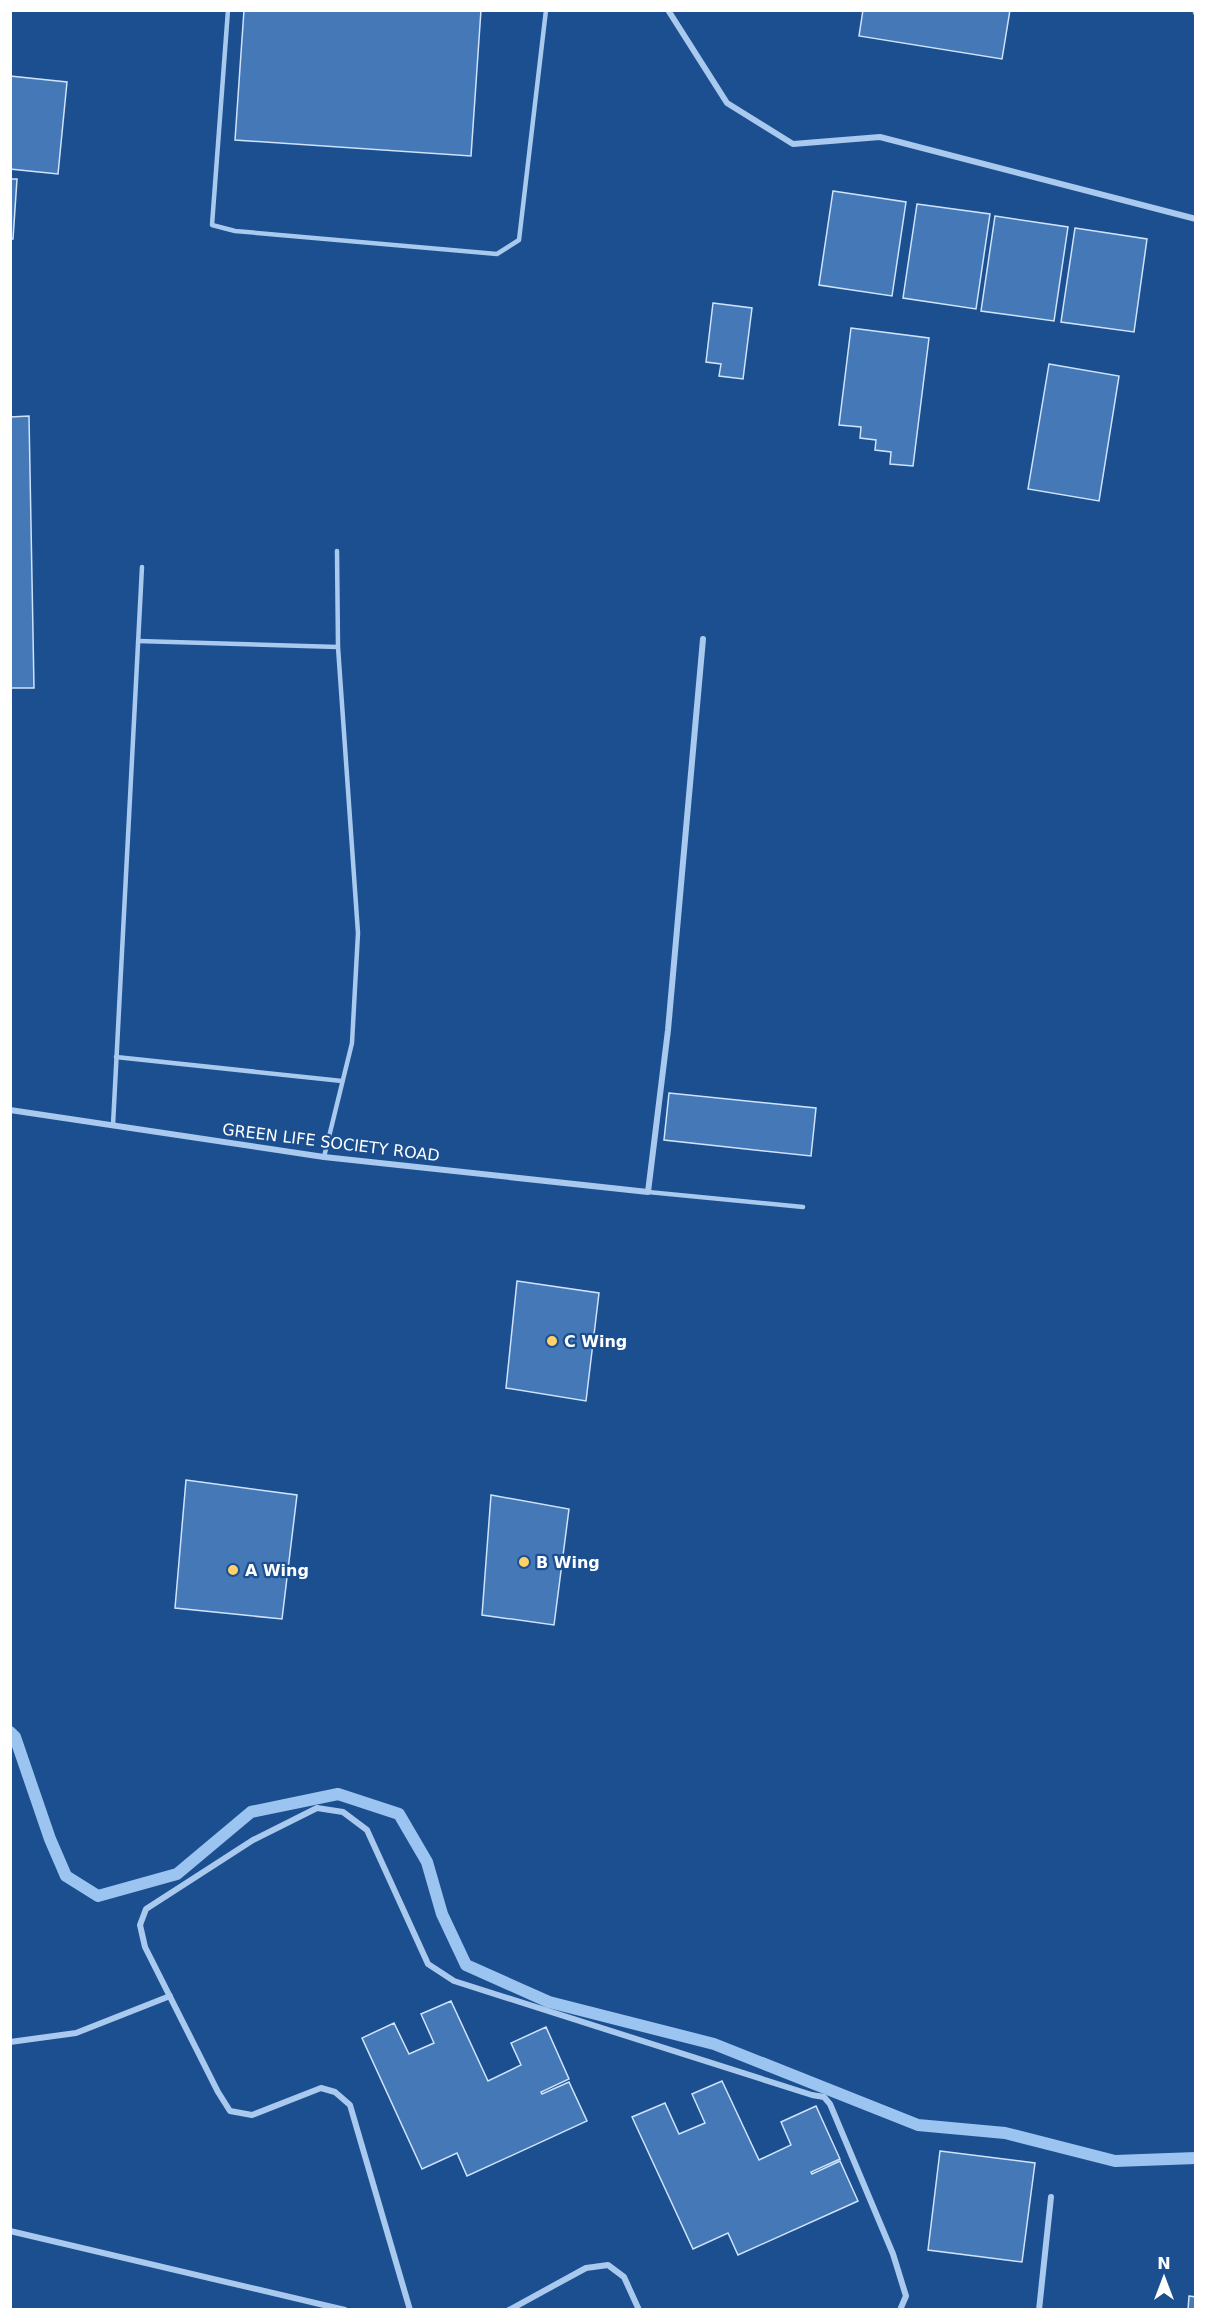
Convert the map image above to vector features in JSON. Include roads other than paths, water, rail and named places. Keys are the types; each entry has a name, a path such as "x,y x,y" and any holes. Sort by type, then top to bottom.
{"street":[{"path":"668,10 727,103 793,144 880,137 1196,219"},
{"path":"648,1192 668,1030 703,639"},
{"name":"GREEN LIFE SOCIETY ROAD","path":"10,1110 324,1157 648,1192"},
{"path":"410,2310 350,2105 335,2092 321,2088 252,2115 230,2111 218,2092 145,1947 140,1925 146,1909 253,1840 317,1808 343,1812 367,1830 428,1964 454,1981 824,2097 830,2104 893,2254 906,2296 900,2310"},
{"path":"10,2042 76,2033 170,1996"},
{"path":"1039,2310 1051,2197"},
{"path":"10,2231 345,2310"},
{"path":"509,2310 586,2268 608,2265 624,2277 639,2310"}],"lane":[{"path":"228,10 212,225 235,231 497,254 519,240 546,10"},
{"path":"324,1157 352,1043 358,933 338,646 337,551"},
{"path":"113,1125 142,567"},
{"path":"138,641 338,646"},
{"path":"117,1057 342,1081"},
{"path":"648,1192 803,1207"}],"waterway":[{"path":"10,1732 15,1737 50,1839 66,1876 98,1896 177,1874 251,1812 338,1794 399,1814 427,1862 442,1914 466,1965 549,2002 714,2044 918,2125 1005,2133 1115,2161 1196,2158"}],"place":[{"name":"C Wing","path":"552,1341"},
{"name":"B Wing","path":"524,1562"},
{"name":"A Wing","path":"233,1570"}]}
